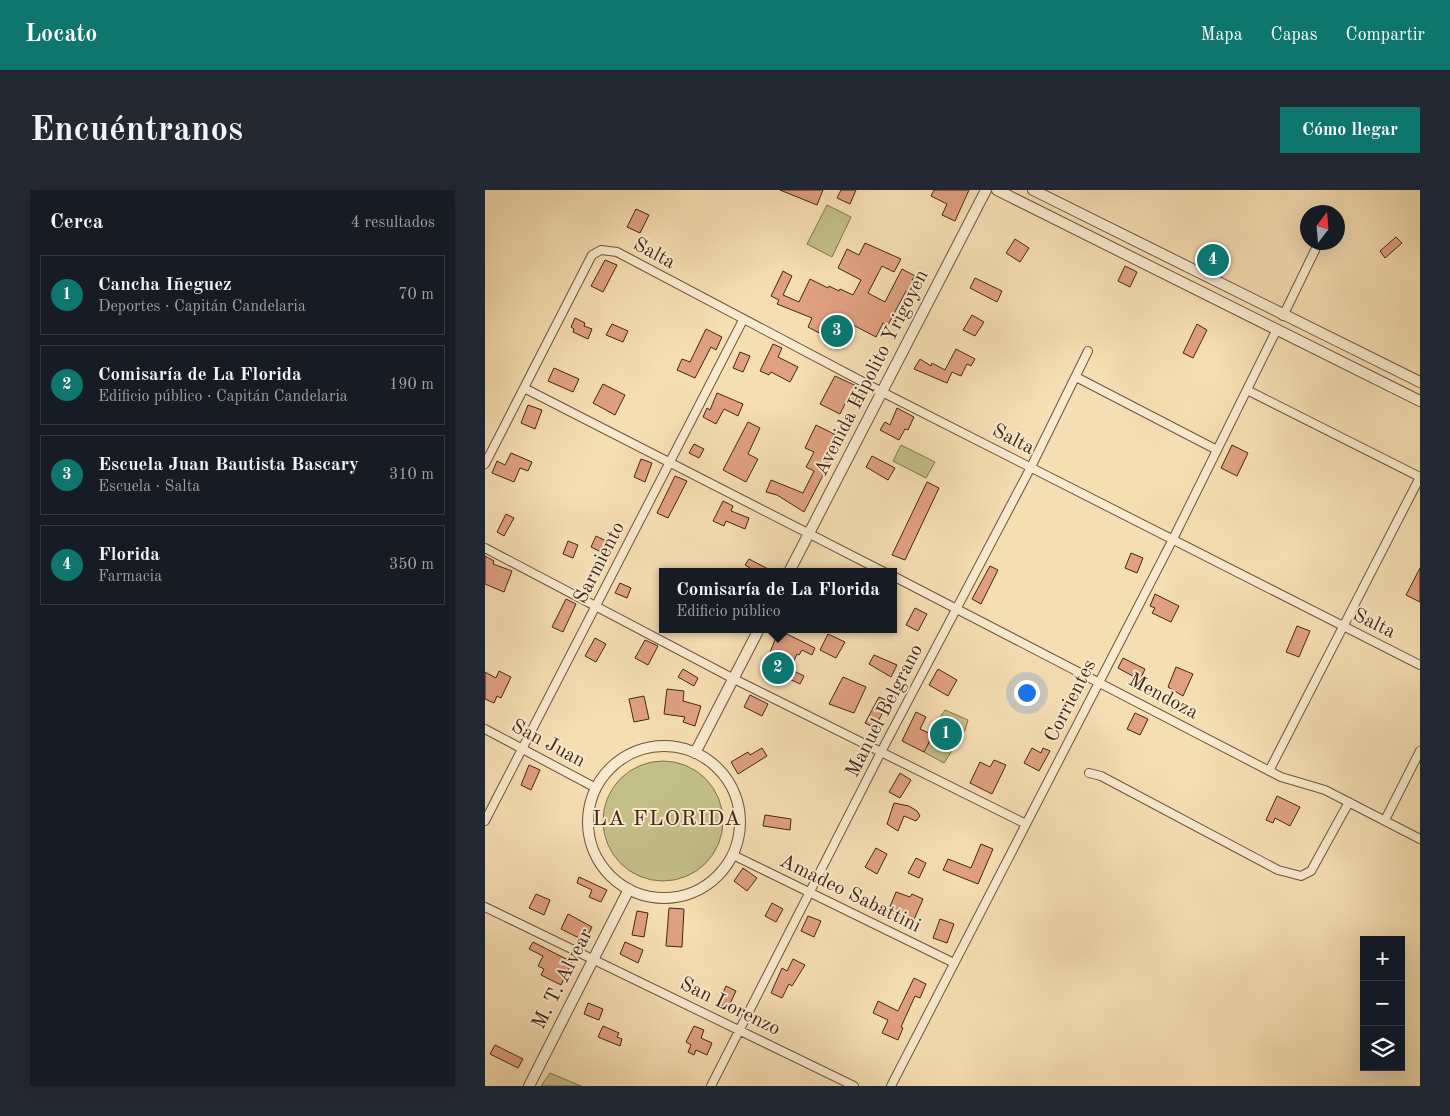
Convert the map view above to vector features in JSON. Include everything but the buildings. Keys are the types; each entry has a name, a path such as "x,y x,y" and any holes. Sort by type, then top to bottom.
{"street":[{"name":"Avenida Hipolito Yrigoyen","path":"791,568 986,190"},
{"path":"997,190 1420,401"},
{"path":"1033,190 1283,316 1420,382"},
{"name":"Salta","path":"524,388 592,255 601,250 617,252 881,392 1420,664"},
{"path":"1283,316 1315,250"},
{"name":"Sarmiento","path":"485,821 743,320"},
{"name":"Corrientes","path":"891,1086 1173,539 1277,329"},
{"name":"Manuel Belgrano","path":"711,1086 881,752 1031,467 1088,351"},
{"path":"1076,377 1217,450"},
{"path":"485,464 524,388 876,568"},
{"path":"1247,390 1420,477 1269,771"},
{"path":"485,548 734,679 1026,824"},
{"name":"Mendoza","path":"897,578 1281,777 1325,790 1420,839"},
{"path":"695,753 757,633"},
{"name":"San Juan","path":"485,729 596,788"},
{"path":"657,746 677,747 695,753 713,764 726,778 736,796 740,816 739,836 733,855 721,872 711,881 688,894 668,898 648,896 629,889 613,878 600,863 591,845 589,816 596,788 614,765 639,750 657,746"},
{"path":"1385,820 1420,751"},
{"path":"1089,773 1101,776 1277,870 1301,876 1311,871 1349,802"},
{"name":"Amadeo Sabattini","path":"733,855 954,963"},
{"name":"M. T. Alvear","path":"529,1086 629,889"},
{"path":"485,906 593,957"},
{"name":"San Lorenzo","path":"593,957 854,1086"}],"shaded area":[{"path":"827,205 851,217 832,257 807,244"},
{"path":"901,445 935,462 926,478 893,461"},
{"path":"945,710 968,720 965,730 944,763 922,751 931,731"},
{"path":"663,761 686,765 706,778 719,798 723,821 719,844 706,864 686,877 663,881 640,877 620,864 607,844 603,821 607,798 620,778 640,765"},
{"path":"550,1073 581,1086 541,1086"}],"place":[{"name":"Florida","path":"1213,260"},
{"name":"Escuela Juan Bautista Bascary","path":"837,331"},
{"name":"Comisaría de La Florida","path":"778,668"},
{"name":"Cancha Iñeguez","path":"946,734"}],"district":[{"name":"LA FLORIDA","path":"667,819"}]}
